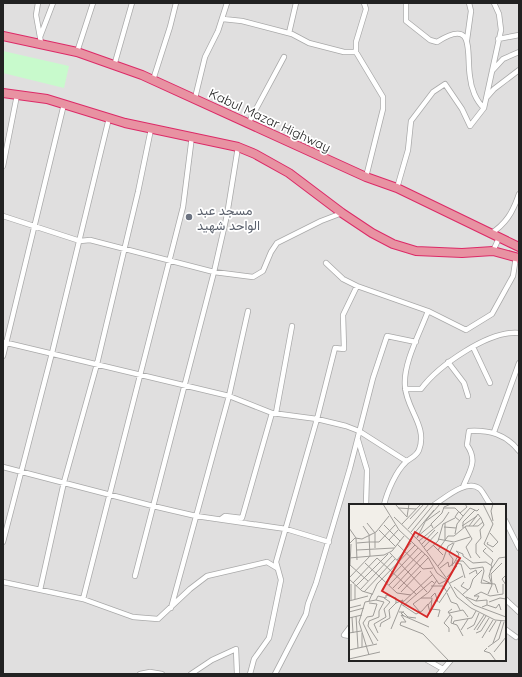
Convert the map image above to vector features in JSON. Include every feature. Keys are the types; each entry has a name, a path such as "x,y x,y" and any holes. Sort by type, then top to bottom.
{"highway":[{"name":"Kabul Mazar Highway","path":"3,36 40,40 153,80 249,122 366,177 398,188 519,247"},
{"path":"3,93 64,104 151,129 192,136 238,147 255,154 289,173 342,213 372,233 393,244 416,251 462,253 493,251 518,258"}],"street":[{"path":"38,3 36,15 40,40"},
{"path":"40,40 53,3"},
{"path":"77,52 93,3"},
{"path":"114,66 132,3"},
{"path":"153,80 176,3"},
{"path":"194,98 205,57 223,19 227,3"},
{"path":"288,33 296,3"},
{"path":"359,3 366,9"},
{"path":"364,3 366,9 356,42 356,52 383,97 383,108 366,177"},
{"path":"406,3 406,21 430,40 437,42 452,33 459,34 467,40"},
{"path":"469,3 471,11 467,40 470,52 470,77 473,91 484,108"},
{"path":"398,188 408,150 412,121 438,87 445,84 462,109 470,126 484,108 501,30 499,14 494,3"},
{"path":"223,19 242,21 288,33 309,43 344,52 356,52"},
{"path":"498,39 519,35"},
{"path":"492,71 503,59 519,52"},
{"path":"249,122 284,57"},
{"path":"486,98 494,89 519,70"},
{"path":"3,166 17,95"},
{"path":"3,356 5,342 35,226 64,104"},
{"path":"3,542 80,241 109,118"},
{"path":"40,590 64,482 97,364 151,129"},
{"path":"83,599 183,207 192,136"},
{"path":"134,576 214,272 227,215 238,147"},
{"path":"490,234 502,226 510,216 519,194"},
{"path":"3,216 80,241 90,240 214,272 253,277 263,271 270,252 277,243 321,221 342,213"},
{"path":"493,251 499,238"},
{"path":"326,263 343,279 357,286 428,311 466,330 492,314 513,276 518,258"},
{"path":"250,674 254,659 269,638 281,580 276,562 317,419 335,348 344,349 343,315 357,286"},
{"path":"171,608 229,396 248,311"},
{"path":"384,504 387,492 406,461 412,459 419,450 422,434 408,401 405,389 406,369 428,311"},
{"path":"221,519 225,516 242,518 274,413 292,326"},
{"path":"405,389 421,389 448,362 498,335 519,332"},
{"path":"275,674 306,614 308,604 316,584 387,336 416,342"},
{"path":"5,342 52,352 229,396 274,413 317,419 346,426 359,431 406,461"},
{"path":"474,348 490,382"},
{"path":"448,362 464,383 468,396"},
{"path":"494,432 519,362"},
{"path":"462,487 474,460 473,454 467,445 469,432 482,430 494,432 505,437 519,450"},
{"path":"358,439 367,470 366,504"},
{"path":"3,467 196,516 286,529 329,542"},
{"path":"436,504 462,487 470,485 480,489 490,504"},
{"path":"484,504 486,500"},
{"path":"506,522 519,548"},
{"path":"3,582 83,599 133,617 158,619 190,589 207,576 267,562 277,568"},
{"path":"506,600 519,612"},
{"path":"349,628 344,635 349,636"},
{"path":"506,630 516,637"},
{"path":"191,674 212,660 236,650 237,674"},
{"path":"429,661 443,669"},
{"path":"439,674 450,661"},
{"path":"140,674 150,672 162,674"}],"shaded area":[{"path":"3,3 519,3 519,674 3,674"}],"green space":[{"path":"3,51 69,66 64,88 3,73"}],"place":[{"name":"مسجد عبد الواحد شهید","path":"189,217"}]}
